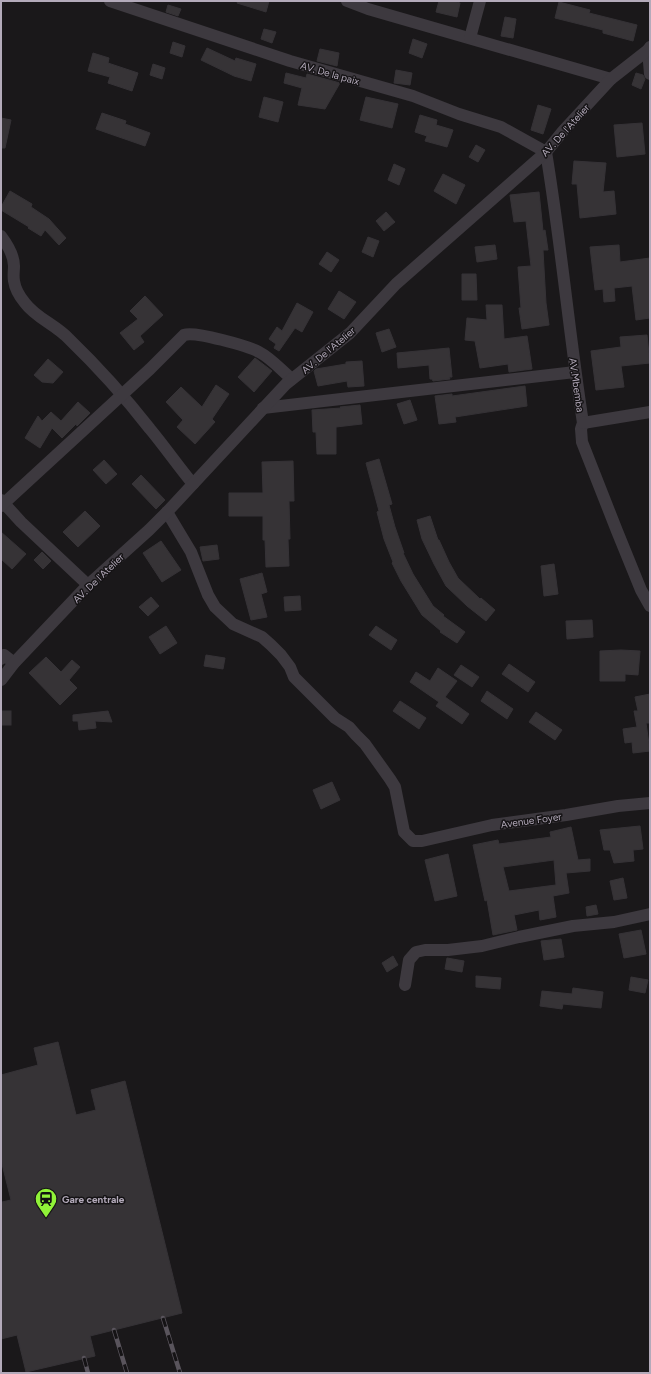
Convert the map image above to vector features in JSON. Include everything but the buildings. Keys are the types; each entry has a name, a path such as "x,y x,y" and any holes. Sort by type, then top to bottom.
{"street":[{"name":"AV. De la paix","path":"110,1 290,61 413,96 459,114 501,127 546,152"},
{"path":"347,1 368,9 610,79"},
{"path":"470,38 480,1"},
{"name":"AV. De l'Atelier","path":"1,680 14,663 88,585 167,512 263,408 292,379 350,333 396,284 546,152 563,130 610,79 649,48"},
{"path":"649,48 650,74"},
{"name":"AV.Mbemba","path":"546,152 554,200 575,372 583,423 581,429 582,442 641,590 650,606"},
{"path":"1,236 6,242 11,253 14,265 14,282 26,304 68,338 122,395 151,429 193,484"},
{"path":"88,585 2,503 122,395 184,335 190,334 243,346 258,352 268,358 292,379"},
{"path":"263,408 575,372"},
{"path":"583,423 650,412"},
{"name":"Avenue Foyer","path":"167,512 191,552 208,595 215,607 233,624 262,638 271,645 290,667 294,677 335,718 348,727 365,744 395,787 404,832 413,841 422,841 492,825 618,806 650,803"},
{"path":"1,659 4,655 14,663"},
{"path":"405,985 409,960 416,952 482,946 573,926 614,922 650,914"}],"railway":[{"path":"163,1318 180,1373"},
{"path":"114,1330 127,1373"},
{"path":"84,1358 88,1373"}],"place":[{"name":"Gare centrale","path":"46,1218"}]}
